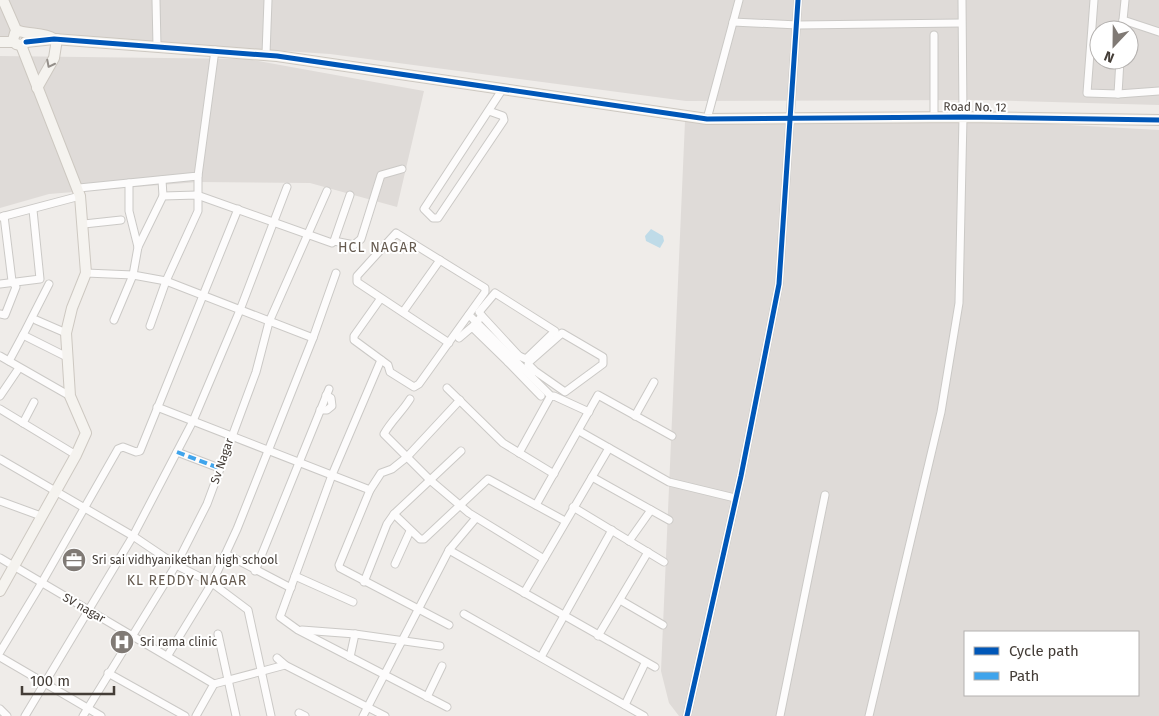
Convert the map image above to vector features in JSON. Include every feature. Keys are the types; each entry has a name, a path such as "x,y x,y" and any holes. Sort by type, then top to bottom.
{"street":[{"path":"0,591 41,516 56,493 86,434 70,396 66,333 72,308 86,273 84,224 80,192 3,0"},
{"path":"156,0 157,46"},
{"path":"266,54 268,0"},
{"path":"707,119 739,0"},
{"path":"687,716 735,498 779,284 798,25 798,0"},
{"path":"869,716 941,412 959,303 963,117 962,0"},
{"path":"1094,0 1087,92 1118,94 1159,91"},
{"path":"1122,20 1125,0"},
{"path":"733,22 798,25 961,23"},
{"path":"1139,26 1159,32"},
{"name":"Road No. 12","path":"20,39 45,34 56,39 266,54 707,119 963,117 1159,120"},
{"path":"934,35 934,117"},
{"path":"0,37 20,39"},
{"path":"0,42 20,39"},
{"path":"37,88 54,58 56,39"},
{"path":"150,326 166,281 198,211 198,176 215,50"},
{"path":"1118,94 1119,70"},
{"path":"489,111 503,116 504,120 438,218 433,218 424,209 502,90"},
{"path":"163,196 197,195 329,243 334,241 354,245 361,239 380,175 402,169"},
{"path":"0,314 5,315 16,287 12,281 2,217 32,210 80,192 128,183 198,176"},
{"path":"114,320 133,275 138,247 163,196 162,180"},
{"path":"128,183 129,211 138,247"},
{"path":"25,716 133,536 193,421 240,310 287,187"},
{"name":"Sv Nagar","path":"83,716 130,636 176,565 207,504 231,435 256,372 270,322 327,191"},
{"path":"334,241 350,195"},
{"path":"0,652 118,449 123,447 136,452 140,450 238,209"},
{"path":"0,284 40,279 32,210"},
{"path":"84,224 121,220"},
{"path":"381,298 354,338 357,343 388,365 390,372 411,387 416,386 449,343 485,292 485,288 396,233 356,280 449,343"},
{"path":"403,312 440,260"},
{"path":"86,273 133,275 166,281 313,338"},
{"path":"168,656 212,583 226,554 313,338 336,273"},
{"path":"9,361 49,284"},
{"path":"459,338 477,322 479,312 495,293 555,331 526,359 514,359"},
{"path":"469,315 514,359 532,373 565,392 603,364 603,357 562,333 528,364 532,373 551,396 589,412"},
{"path":"36,320 66,333"},
{"path":"24,335 67,357"},
{"path":"0,356 70,396"},
{"path":"514,359 541,396"},
{"path":"381,360 332,475 280,617 298,630 447,707"},
{"path":"0,396 19,368"},
{"path":"635,416 654,382"},
{"path":"447,388 503,444 554,474"},
{"path":"255,571 328,392"},
{"path":"536,505 598,395 672,436"},
{"path":"519,453 551,396"},
{"path":"410,399 401,413 391,422 384,434 430,480 458,504 476,518 544,559"},
{"path":"449,625 364,582 340,568 339,564 370,490 381,473 392,469 407,457 460,400"},
{"path":"22,423 34,402"},
{"path":"157,407 370,490"},
{"path":"0,409 76,455"},
{"path":"579,431 669,482 735,498"},
{"path":"524,593 609,448"},
{"path":"364,582 387,524 394,514 461,450"},
{"path":"177,452 219,468"},
{"path":"0,459 133,536 176,565 212,583 248,610 271,716"},
{"path":"592,477 669,520"},
{"path":"394,514 410,531 420,539 424,539 458,504 488,479 565,521"},
{"path":"780,716 825,495"},
{"path":"0,500 41,516"},
{"path":"573,507 664,562"},
{"path":"630,541 651,510"},
{"path":"363,716 449,550 476,518"},
{"path":"541,657 612,530"},
{"path":"395,564 410,531"},
{"path":"449,550 655,667"},
{"path":"598,636 648,552"},
{"path":"226,554 255,571 291,588"},
{"name":"SV nagar","path":"0,558 41,584 214,684"},
{"path":"295,576 353,602"},
{"path":"620,600 662,625"},
{"path":"464,614 644,716"},
{"path":"298,630 355,634 440,646"},
{"path":"218,634 236,716"},
{"path":"350,657 355,634"},
{"path":"0,657 101,716"},
{"path":"277,658 286,665 384,716"},
{"path":"625,706 645,663"},
{"path":"196,716 214,684 286,665"},
{"path":"426,697 442,666"},
{"path":"108,673 185,716"},
{"path":"0,708 7,716"}],"shaded area":[{"path":"0,0 1159,0 1159,105 980,100 686,101 330,54 57,36 0,36"},
{"path":"0,56 247,59 424,91 397,207 310,183 198,182 49,194 0,208"},
{"path":"965,119 1159,130 1159,716 679,716 669,703 661,671 685,121"}],"water":[{"path":"651,229 663,236 664,241 660,248 646,241 645,236"}],"marked path":[{"path":"177,452 219,468"}],"cycle path":[{"path":"687,716 741,476 779,284 798,0"},
{"path":"26,42 54,39 277,56 707,119 963,117 1159,120"}],"place":[{"name":"Sri sai vidhyanikethan high school","path":"74,560"},
{"name":"Sri rama clinic","path":"122,642"}],"district":[{"name":"HCL NAGAR","path":"378,247"},
{"name":"KL REDDY NAGAR","path":"187,580"}]}
